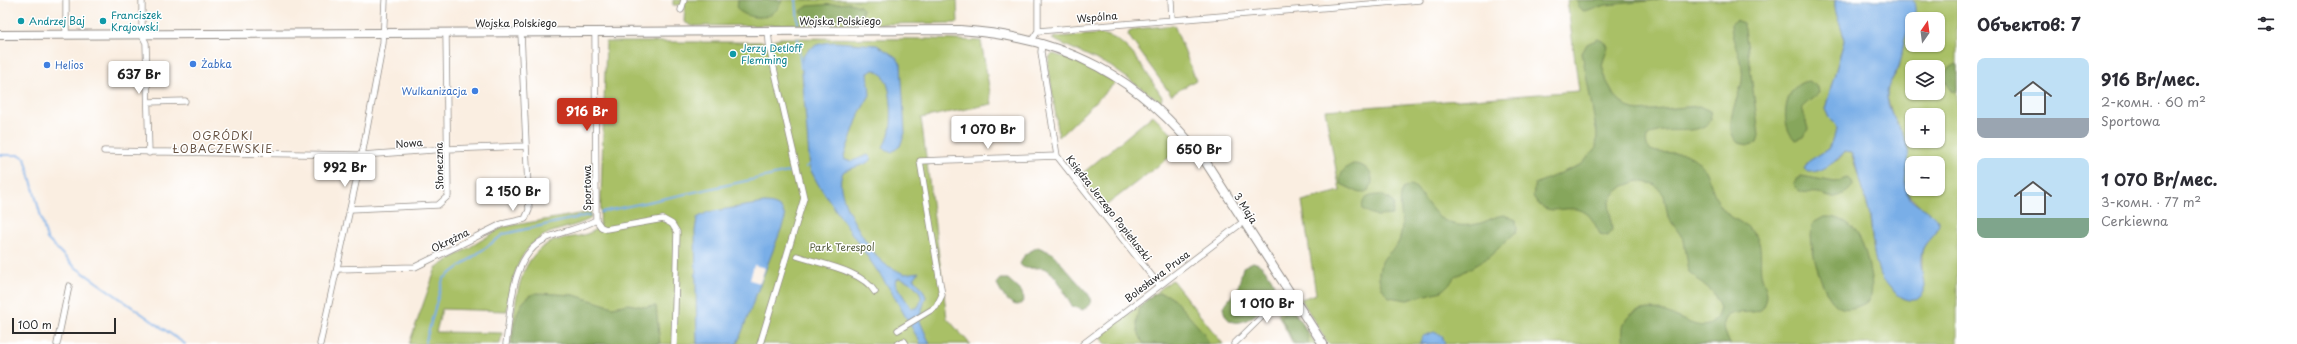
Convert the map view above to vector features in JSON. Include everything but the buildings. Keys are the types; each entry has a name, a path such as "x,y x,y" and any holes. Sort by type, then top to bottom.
{"street":[{"path":"66,0 66,35"},
{"path":"142,0 142,35 146,43 149,153"},
{"path":"320,344 338,269 362,155 384,34 385,0"},
{"path":"681,10 684,0"},
{"path":"1032,40 1038,31 1038,0"},
{"path":"1171,0 1172,20"},
{"name":"Wspólna","path":"1038,31 1420,0"},
{"name":"Wojska Polskiego","path":"0,35 960,30 1003,34 1032,40"},
{"path":"760,344 804,198 770,50 768,31"},
{"name":"Sportowa","path":"506,344 517,276 528,252 548,238 596,220 596,32"},
{"name":"Słoneczna","path":"350,209 438,205 448,196 446,33"},
{"name":"Okrężna","path":"338,269 415,267 502,224 525,219 529,210 521,33"},
{"name":"3 Maja","path":"1032,40 1083,59 1107,72 1131,87 1157,108 1184,134 1205,161 1323,344"},
{"name":"Księdza Jerzego Popiełuszki","path":"1042,43 1041,52 1048,111 1057,156 1159,285"},
{"path":"148,102 185,101"},
{"name":"Nowa","path":"104,152 362,155 447,149 525,146"},
{"path":"898,330 936,308 942,295 920,161 1057,156"},
{"path":"596,220 601,227 606,229 663,219 672,224 677,232 674,344"},
{"name":"Bolesława Prusa","path":"1083,344 1243,222"},
{"path":"797,256 860,277 870,283 875,292"},
{"path":"57,344 69,286"},
{"path":"1234,344 1288,291"},
{"path":"898,344 904,341 906,344"}],"green space":[{"path":"673,0 957,0 958,23 692,26 684,22 685,5 673,5"},
{"path":"738,0 782,0 779,7 774,12 762,17 756,17 749,16 737,9"},
{"path":"1567,0 1835,0 1836,11 1844,36 1844,41 1825,109 1829,118 1836,124 1837,130 1828,149 1806,164 1817,171 1839,159 1845,151 1851,152 1869,211 1874,253 1879,271 1893,291 1905,299 1922,270 1922,250 1928,240 1937,231 1922,209 1910,196 1945,196 1945,156 1907,156 1908,148 1945,148 1945,108 1905,108 1905,142 1892,114 1887,97 1887,88 1899,68 1905,38 1905,52 1945,52 1945,12 1914,12 1913,0 1957,0 1957,344 1328,344 1301,299 1316,294 1302,201 1340,191 1325,110 1579,91"},
{"path":"1577,0 1658,0 1606,5 1584,11 1578,8"},
{"path":"850,3 860,6 863,9 861,18 813,20 807,19 801,11 808,6"},
{"path":"1735,20 1743,23 1745,29 1759,135 1757,143 1749,145 1738,143 1733,136 1731,129 1732,112 1742,81 1742,66 1733,39 1731,24"},
{"path":"1174,25 1196,80 1171,95 1128,35 1129,32 1136,29"},
{"path":"1101,34 1121,42 1137,59 1162,97 1161,102 1110,66 1052,39 1056,37"},
{"name":"Park Terespol","path":"780,38 931,39 981,41 992,104 921,118 947,318 970,344 510,344 520,281 534,254 546,245 561,239 587,234 592,232 600,225 606,42 765,42"},
{"path":"1598,39 1606,43 1608,47 1602,65 1607,82 1615,96 1627,107 1639,111 1699,106 1710,111 1711,120 1705,126 1698,129 1654,133 1647,137 1647,144 1649,149 1654,151 1682,153 1696,160 1706,172 1718,202 1726,213 1750,229 1759,242 1761,274 1767,294 1765,304 1763,308 1758,311 1734,313 1728,316 1724,321 1725,330 1730,344 1624,344 1624,324 1628,317 1638,311 1649,309 1659,310 1703,326 1710,324 1716,319 1720,308 1713,292 1689,272 1684,240 1668,217 1664,195 1654,184 1638,181 1624,186 1613,195 1609,204 1612,230 1608,236 1600,234 1586,213 1572,209 1551,210 1539,204 1533,196 1535,184 1582,164 1596,148 1597,134 1582,53 1587,44"},
{"path":"1053,54 1071,59 1116,82 1059,137 1048,64 1050,56"},
{"path":"1957,64 1957,91 1951,90 1945,81 1945,74 1952,66"},
{"path":"1809,81 1818,87 1819,93 1802,107 1808,129 1804,137 1796,140 1791,135 1787,127 1786,108 1788,98 1793,90 1800,84"},
{"path":"1153,115 1184,146 1104,207 1078,177"},
{"path":"1353,164 1363,166 1370,173 1372,181 1368,191 1360,193 1341,184 1340,177 1342,172"},
{"path":"1801,176 1835,182 1847,178 1852,181 1853,184 1852,187 1844,194 1836,197 1829,197 1819,193 1799,191 1794,182"},
{"path":"1411,185 1416,188 1434,211 1447,222 1455,225 1477,224 1504,215 1516,220 1517,231 1489,257 1457,276 1442,291 1407,300 1389,297 1382,288 1379,273 1385,257 1399,241 1402,232 1401,195 1403,189"},
{"path":"1381,195 1391,200 1394,204 1392,215 1377,216 1363,210 1363,202 1367,198 1370,196"},
{"path":"591,212 590,219 549,233 538,239 529,247 518,266 514,277 507,311 442,309 436,332 502,333 500,344 409,344 436,268 503,227"},
{"path":"1824,217 1835,218 1843,221 1851,226 1861,240 1867,258 1872,288 1869,301 1861,305 1847,309 1839,307 1830,298 1825,289 1816,265 1811,231 1813,223"},
{"path":"1038,247 1052,253 1089,295 1091,303 1083,310 1072,306 1056,277 1048,270 1044,268 1022,267 1020,264 1025,254"},
{"path":"1253,262 1266,270 1274,283 1273,294 1260,311 1251,318 1242,322 1233,322 1227,318 1223,307 1238,288 1243,267"},
{"path":"1000,279 1008,279 1021,291 1024,298 1021,303 1018,305 1013,304 1004,296 997,282"},
{"path":"1172,280 1223,344 1106,344 1100,336"},
{"path":"536,293 574,295 613,307 628,304 645,307 656,306 660,344 512,344 515,321 520,307 529,296"},
{"path":"1159,293 1171,296 1203,332 1209,344 1144,344 1137,329 1138,314 1140,308 1145,302"},
{"path":"1288,302 1316,344 1293,344 1278,314"},
{"path":"1286,309 1290,310 1302,324 1307,335 1308,344 1294,343 1281,317"}],"water":[{"path":"1835,0 1913,0 1915,6 1915,12 1905,12 1905,40 1901,60 1889,84 1887,92 1888,104 1904,137 1905,148 1907,148 1909,155 1905,156 1905,196 1909,196 1914,203 1933,215 1939,223 1936,231 1922,251 1921,266 1924,292 1919,298 1912,300 1906,299 1892,290 1882,277 1876,264 1868,207 1851,152 1845,151 1834,162 1814,172 1809,172 1804,169 1809,161 1828,149 1837,130 1836,124 1829,118 1825,109 1844,41 1844,36 1835,5"},
{"path":"831,42 877,45 896,57 901,64 905,133 900,146 892,152 883,148 889,134 891,124 890,94 884,77 878,71 871,70 868,73 870,95 860,112 844,156 845,160 852,161 868,155 872,159 865,164 844,171 841,180 841,191 845,204 859,230 880,260 886,265 904,274 919,272 914,279 922,288 926,297 919,319 930,344 921,344 891,291 818,184 810,169 801,61 807,51 811,48","holes":["899,278 914,285 920,293 921,298 917,308 911,308 896,285 895,281"]},
{"path":"764,203 779,206 783,211 785,219 737,344 697,344 695,231 697,218 708,212"},
{"path":"1434,332 1442,336 1445,344 1419,344 1423,336"}],"pier":[{"path":"754,265 765,268 760,283 750,280"}],"waterway":[{"path":"796,0 798,23"},
{"path":"798,39 801,68"},
{"path":"0,155 20,155 25,158 47,239 75,267 185,344"},
{"path":"806,167 811,164"},
{"path":"601,212 788,172"},
{"path":"425,344 443,279 504,234 589,215"}],"place":[{"name":"Andrzej Baj","path":"21,21"},
{"name":"Franciszek Krajowski","path":"103,21"},
{"name":"Jerzy Detloff Flemming","path":"733,54"},
{"name":"Żabka","path":"193,64"},
{"name":"Helios","path":"47,65"},
{"name":"Wulkanizacja","path":"475,91"}],"district":[{"name":"OGRÓDKI ŁOBACZEWSKIE","path":"223,142"}]}
